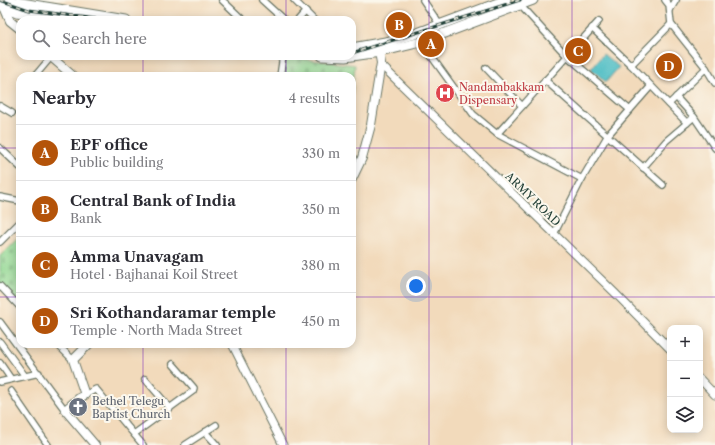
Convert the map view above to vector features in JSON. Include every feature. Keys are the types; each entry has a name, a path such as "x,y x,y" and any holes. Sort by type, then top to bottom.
{"main road":[{"path":"356,54 379,48 421,42 506,0"},
{"path":"356,48 379,48 440,25 456,24 533,0"},
{"path":"3,6 29,15 37,16"},
{"path":"3,6 91,16"},
{"path":"3,6 10,21 16,26"},
{"path":"356,171 367,142 381,65 379,48"},
{"path":"55,60 69,72"},
{"path":"85,348 73,360 85,395 65,410 95,445"}],"street":[{"path":"222,0 239,16"},
{"path":"262,0 280,16"},
{"path":"294,0 310,16"},
{"path":"424,0 440,25"},
{"path":"665,0 669,5 671,24 706,68 715,83"},
{"path":"670,11 676,0"},
{"path":"520,5 567,56 630,110"},
{"path":"302,16 306,11"},
{"path":"497,134 599,21"},
{"path":"630,65 671,24"},
{"path":"592,28 687,123"},
{"path":"421,42 473,114 497,134 582,179"},
{"path":"38,72 48,60"},
{"path":"280,72 282,60"},
{"name":"ARMY ROAD","path":"381,65 667,346"},
{"path":"486,68 522,106"},
{"path":"669,104 706,68"},
{"path":"545,80 663,185"},
{"path":"554,234 582,179 608,135 651,86"},
{"path":"676,97 694,117 715,148"},
{"path":"0,106 12,113"},
{"path":"643,168 666,141 694,117"},
{"path":"0,148 16,163"},
{"path":"0,197 16,200"},
{"path":"0,242 16,226"},
{"path":"0,286 16,302"},
{"path":"0,322 16,343"},
{"path":"0,342 26,376"},
{"path":"20,348 65,410"},
{"path":"61,348 73,360"},
{"path":"234,348 283,445"},
{"path":"0,363 11,379"},
{"path":"134,434 193,391 194,388 173,364"},
{"path":"0,382 39,373"},
{"path":"145,379 170,408"},
{"path":"703,382 715,395"},
{"path":"85,395 96,389 143,445"},
{"path":"11,391 48,445"},
{"path":"184,445 216,425"},
{"path":"205,432 217,445"}],"green space":[{"path":"283,60 310,60 355,65 354,72 281,72"},
{"path":"16,240 16,301 0,285 0,256"}],"water":[{"path":"603,54 619,67 606,82 591,69"}],"railway":[{"path":"0,0 29,10 74,16"},
{"path":"356,52 520,0"}],"place":[{"name":"Central Bank of India","path":"399,25"},
{"name":"EPF office","path":"431,44"},
{"name":"Amma Unavagam","path":"578,51"},
{"name":"Sri Kothandaramar temple","path":"669,66"},
{"name":"Nandambakkam Dispensary","path":"445,93"},
{"name":"Bethel Telegu Baptist Church","path":"78,407"}]}
